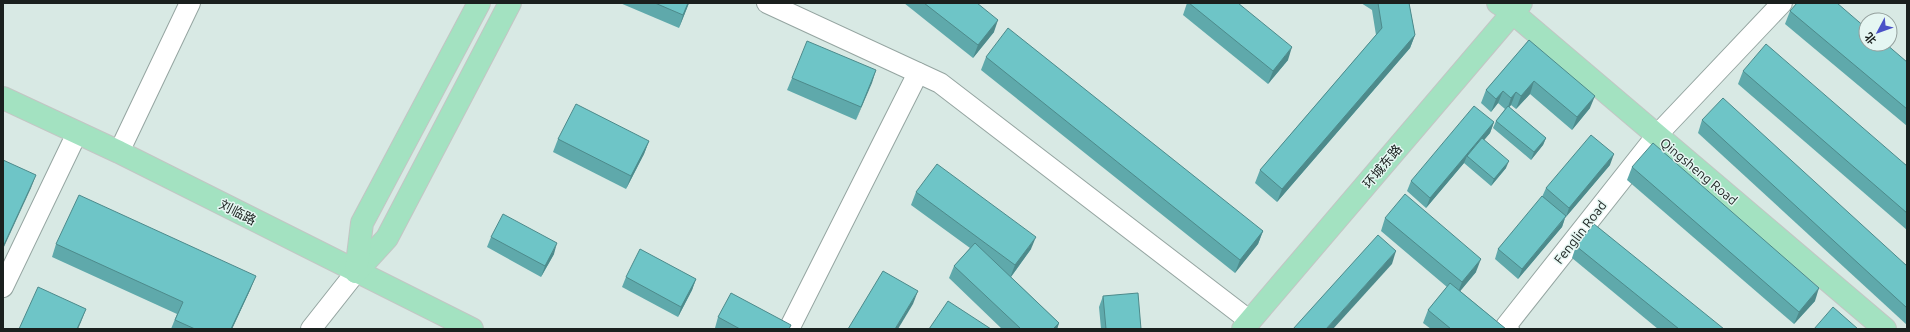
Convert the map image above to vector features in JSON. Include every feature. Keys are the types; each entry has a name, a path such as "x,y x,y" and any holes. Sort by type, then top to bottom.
{"main road":[{"path":"356,272 362,223 479,3"},
{"path":"356,272 387,238 510,3"},
{"name":"Qingsheng Road","path":"1510,6 1657,135 1886,329"},
{"name":"环城东路","path":"1246,325 1510,6"},
{"name":"刘临路","path":"3,98 119,152 472,329"}],"street":[{"path":"119,152 190,3"},
{"path":"767,3 940,83 1246,325"},
{"path":"1657,135 1782,3"},
{"path":"789,329 918,72"},
{"path":"3,287 77,133"},
{"name":"Fenglin Road","path":"1509,329 1506,326 1657,135"},
{"path":"311,329 356,272"}],"building":[{"path":"655,3 688,3 683,15"},
{"path":"924,3 977,3 998,20 978,45"},
{"path":"1189,3 1238,3 1292,47 1273,71"},
{"path":"1378,3 1409,3 1415,35 1282,189 1260,170 1382,28"},
{"path":"1797,3 1837,3 1858,21 1858,52 1895,52 1907,62 1907,109 1790,11"},
{"path":"1008,28 1263,231 1240,260 986,57"},
{"path":"1529,40 1595,96 1577,117 1534,81 1521,96 1516,92 1511,98 1503,91 1496,99 1486,90"},
{"path":"807,41 876,70 861,107 792,78"},
{"path":"1766,44 1907,166 1907,213 1743,71"},
{"path":"1723,98 1907,266 1907,308 1702,120"},
{"path":"576,104 649,141 631,176 558,139"},
{"path":"1474,106 1494,122 1430,198 1411,181"},
{"path":"1508,106 1546,138 1534,152 1496,121"},
{"path":"1591,135 1614,154 1569,208 1546,188"},
{"path":"1482,138 1509,161 1494,179 1467,156"},
{"path":"1653,143 1819,288 1799,312 1632,167"},
{"path":"3,160 36,175 3,247"},
{"path":"937,164 1036,237 1015,265 916,192"},
{"path":"1405,194 1481,259 1462,282 1385,218"},
{"path":"79,195 256,276 231,329 195,329 175,320 183,302 56,244"},
{"path":"1542,196 1566,216 1522,269 1498,249"},
{"path":"503,214 557,243 545,266 491,237"},
{"path":"1594,224 1724,329 1679,329 1576,246"},
{"path":"1378,235 1396,251 1326,329 1293,329"},
{"path":"975,243 1059,323 1053,329 1021,329 954,266"},
{"path":"640,249 696,279 681,307 626,277"},
{"path":"883,271 918,291 895,329 848,329"},
{"path":"1450,283 1506,329 1451,329 1428,310"},
{"path":"38,287 86,309 77,329 19,329"},
{"path":"731,293 791,325 789,329 740,329 718,317"},
{"path":"1138,293 1141,329 1106,329 1103,296"},
{"path":"948,301 991,329 929,329"},
{"path":"1833,307 1858,329 1814,329"}]}
